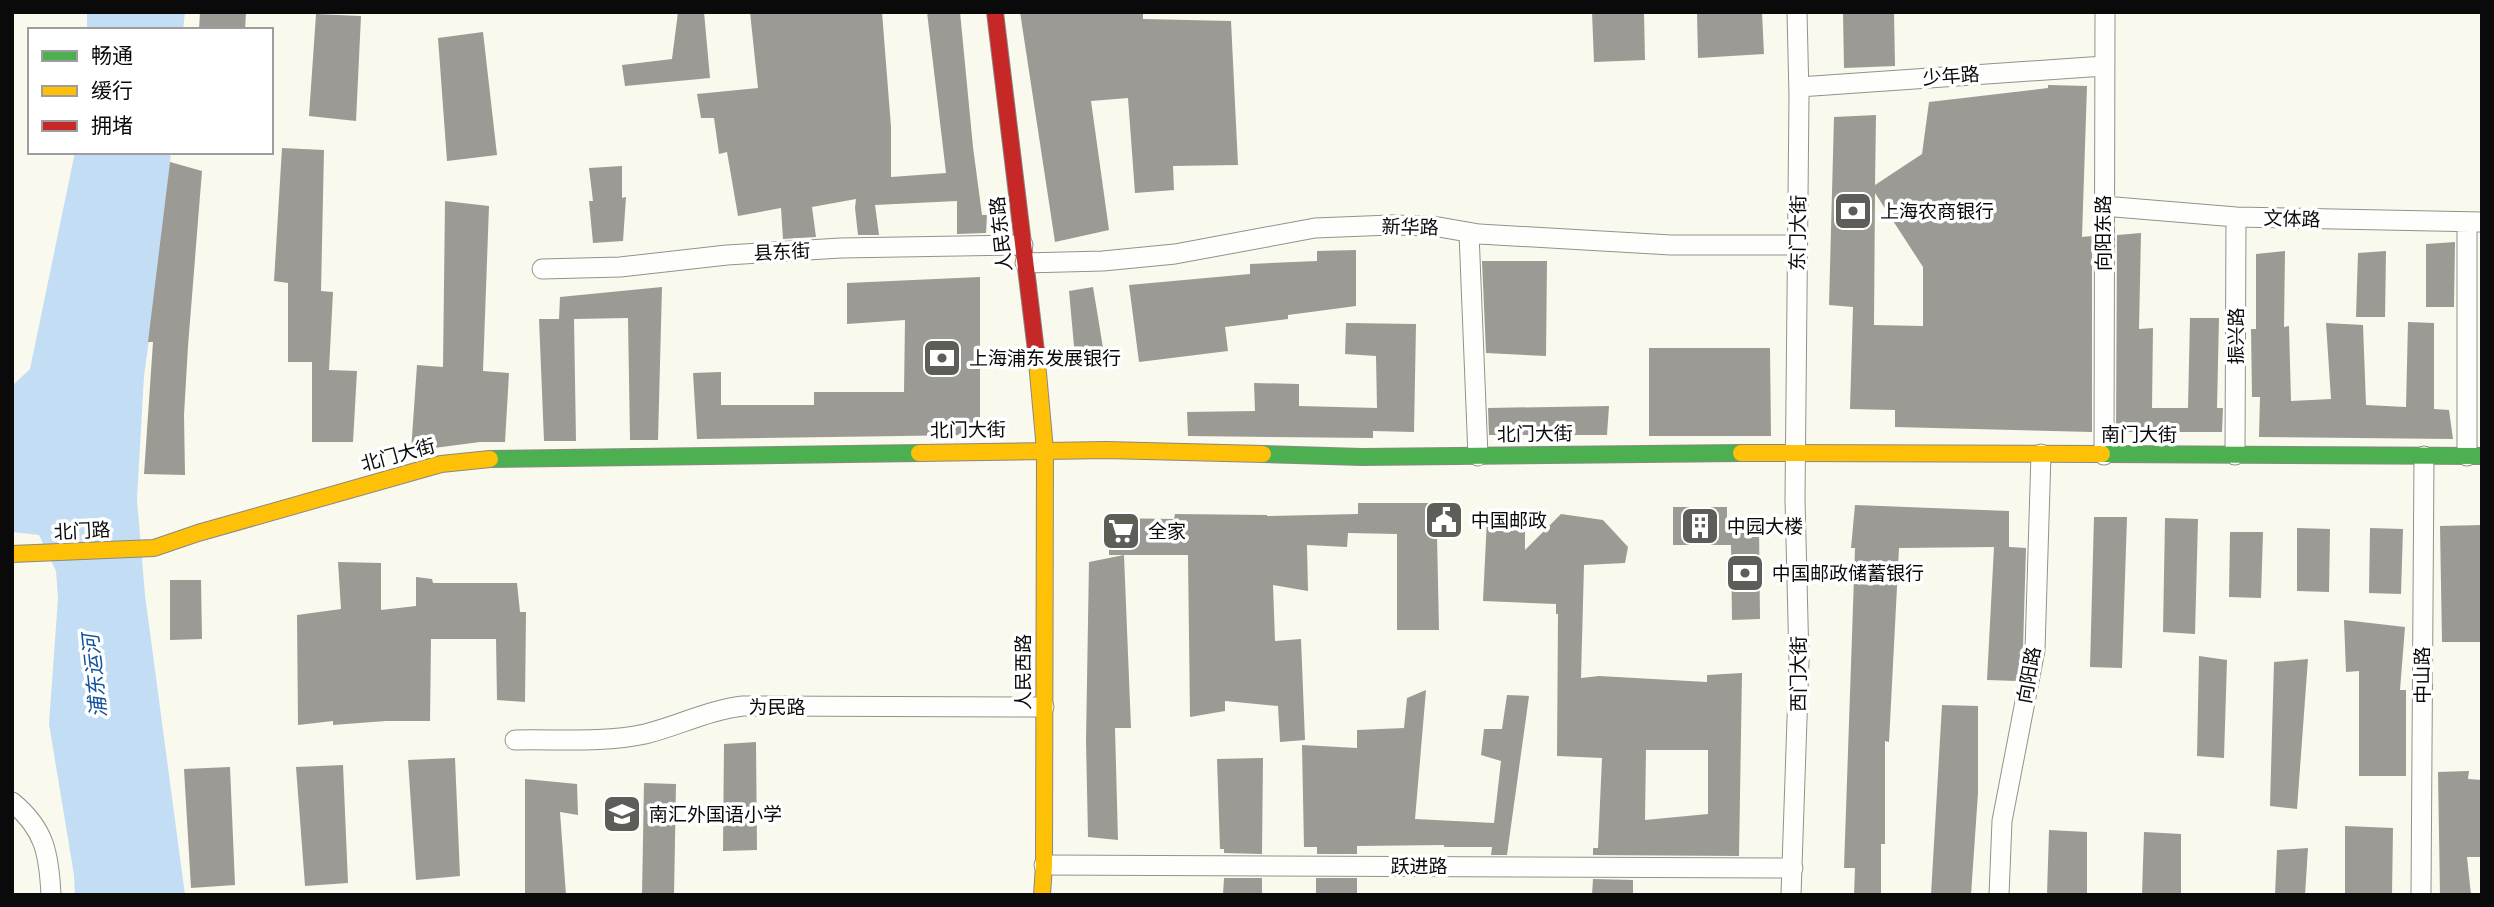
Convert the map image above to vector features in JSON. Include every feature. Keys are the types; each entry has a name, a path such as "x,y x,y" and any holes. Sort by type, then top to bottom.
{"street":[{"name":"人民东路","path":"995,12 1041,396 1045,450"},
{"name":"东门大街","path":"1796,453 1799,87 1797,12"},
{"name":"向阳东路","path":"2104,454 2105,12"},
{"name":"少年路","path":"1799,87 2104,66"},
{"name":"文体路","path":"2103,206 2236,217 2474,222"},
{"name":"振兴路","path":"2235,455 2236,217"},
{"path":"2474,222 2474,456"},
{"name":"新华路","path":"1024,254 1103,261 1175,254 1315,228 1433,226 1469,233 1671,245 1797,245"},
{"path":"1469,233 1478,456"},
{"name":"县东街","path":"542,269 620,267 841,248 1024,254"},
{"name":"北门大街","path":"154,548 440,464 460,461 1045,450 1362,457 1796,453"},
{"name":"人民西路","path":"1042,895 1045,450"},
{"name":"南门大街","path":"1796,453 2474,456"},
{"name":"西门大街","path":"1791,895 1799,661 1796,453"},
{"name":"向阳路","path":"1999,895 2002,821 2036,640 2041,454"},
{"name":"中山路","path":"2421,895 2424,456"},
{"name":"北门路","path":"12,554 154,548"},
{"name":"为民路","path":"515,740 645,734 704,713 743,706 1044,707"},
{"path":"12,802 34,823 41,836 49,863 51,895"},
{"name":"跃进路","path":"1044,865 1793,867"}],"water":[{"path":"87,12 185,12 183,28 87,28"},
{"name":"浦东运河","path":"75,154 171,154 161,254 144,376 137,499 145,595 185,895 75,895 49,724 58,598 56,571 39,535 12,532 12,386 30,369"}],"building":[{"path":"200,12 246,12 245,28 199,28"},
{"path":"678,12 704,12 710,78 625,86 622,65 672,59"},
{"path":"750,12 882,12 891,127 891,177 946,173 927,12 960,12 982,215 987,215 986,233 957,234 957,201 875,205 879,235 858,235 856,199 812,207 816,237 783,239 781,208 738,216 727,152 719,154 714,118 701,118 697,94 758,88"},
{"path":"1020,12 1143,12 1143,19 1231,21 1238,165 1173,166 1174,190 1135,193 1128,98 1091,101 1109,230 1055,242"},
{"path":"1592,12 1644,12 1645,60 1594,62"},
{"path":"1697,12 1762,12 1764,54 1698,58"},
{"path":"1843,12 1894,12 1895,66 1844,68"},
{"path":"316,14 361,16 356,121 309,116"},
{"path":"483,32 497,155 447,161 438,38"},
{"path":"2048,85 2087,86 2082,237 2092,236 2092,432 1895,427 1895,410 1850,409 1853,307 1829,305 1834,117 1876,115 1875,185 1922,154 1929,102 2048,88","holes":["1875,193 1923,267 1923,326 1874,325"]},
{"path":"282,148 324,150 321,291 333,292 329,370 357,371 353,442 312,442 312,362 288,362 288,283 274,281"},
{"path":"170,162 202,171 184,415 185,475 144,474 153,342 148,342"},
{"path":"622,166 622,198 626,197 623,241 593,243 589,201 593,201 589,168"},
{"path":"445,201 489,206 483,371 509,373 505,442 480,442 411,451 417,365 443,367"},
{"path":"2141,233 2139,329 2153,328 2152,408 2188,408 2190,318 2219,318 2217,408 2223,408 2222,432 2116,432 2117,235"},
{"path":"2455,242 2454,307 2426,307 2426,244"},
{"path":"1356,250 1356,306 1225,327 1228,351 1139,362 1129,285 1250,274 1250,264 1317,261 1317,251"},
{"path":"2285,251 2284,327 2289,326 2291,401 2331,399 2326,323 2363,325 2366,405 2406,407 2408,322 2434,323 2434,409 2449,410 2453,439 2259,437 2260,397 2252,397 2251,329 2256,329 2256,254"},
{"path":"2386,251 2385,317 2356,317 2358,253"},
{"path":"1482,261 1547,261 1546,356 1486,353"},
{"name":"上海浦东发展银行","path":"980,277 980,417 969,435 697,439 693,373 721,372 721,405 814,405 814,392 904,392 905,320 847,324 847,283"},
{"path":"662,287 658,440 630,440 628,318 574,319 576,441 544,441 539,319 559,319 560,297"},
{"path":"1093,287 1106,366 1076,368 1069,291"},
{"path":"1346,323 1416,324 1414,432 1373,431 1373,438 1188,436 1187,412 1255,411 1254,383 1299,384 1299,406 1377,408 1376,356 1345,354"},
{"path":"1649,348 1770,348 1771,436 1649,436"},
{"path":"1609,406 1607,435 1489,435 1488,408"},
{"path":"1358,503 1443,503 1440,535 1437,535 1439,630 1397,630 1397,534 1348,533 1347,547 1307,545 1308,591 1273,585 1275,641 1301,639 1305,740 1280,742 1278,706 1225,701 1225,711 1190,717 1188,555 1109,555 1109,518 1174,519 1175,514 1358,514"},
{"path":"1855,505 2009,511 2009,547 2026,548 2023,649 2017,681 1987,680 1994,547 1899,548 1889,742 1885,741 1885,844 1881,844 1881,895 1854,895 1855,868 1844,868 1855,548 1851,548"},
{"path":"1673,507 1727,507 1727,526 1759,525 1760,619 1732,620 1731,545 1673,545"},
{"path":"1561,514 1603,520 1628,547 1625,563 1584,565 1581,678 1599,676 1707,682 1707,675 1742,673 1739,856 1593,855 1593,848 1598,848 1602,758 1557,756 1556,604 1483,601 1487,518 1525,516 1525,550","holes":["1646,750 1708,750 1708,814 1645,820"]},
{"path":"2094,517 2127,517 2122,668 2090,667"},
{"path":"2165,518 2198,519 2195,634 2163,632"},
{"path":"2482,525 2482,642 2442,642 2440,526"},
{"path":"2297,528 2330,529 2329,592 2297,591"},
{"path":"2370,528 2403,529 2401,594 2369,593"},
{"path":"2230,532 2263,532 2261,598 2229,597"},
{"path":"1124,555 1131,728 1115,728 1118,840 1088,837 1086,741 1089,562"},
{"path":"338,562 381,563 381,610 416,606 416,577 432,579 433,583 517,583 520,612 526,612 525,702 497,700 496,639 431,639 430,721 333,725 333,721 298,725 297,615 341,609"},
{"path":"170,580 201,580 202,639 170,640"},
{"path":"2344,620 2405,627 2400,690 2406,690 2406,776 2359,776 2359,671 2346,672"},
{"path":"2199,656 2227,660 2224,758 2197,756"},
{"path":"2308,659 2297,809 2270,806 2274,662"},
{"path":"1426,690 1415,819 1494,823 1501,761 1481,755 1484,729 1502,729 1507,695 1529,696 1507,855 1491,855 1492,847 1444,845 1357,846 1357,854 1317,854 1317,847 1304,847 1302,745 1357,748 1357,730 1404,728 1407,698"},
{"path":"1942,705 1978,706 1978,793 1971,895 1931,895"},
{"path":"756,742 757,850 723,851 724,744"},
{"path":"455,758 460,876 416,880 408,760"},
{"path":"1263,758 1262,854 1224,853 1224,849 1220,849 1217,759"},
{"path":"343,765 348,883 305,886 296,767"},
{"path":"230,767 235,885 191,888 184,769"},
{"path":"2469,771 2468,779 2482,780 2482,857 2467,857 2471,895 2440,895 2438,772"},
{"path":"525,779 577,784 578,815 560,812 566,895 525,895"},
{"path":"644,783 676,784 674,895 642,895"},
{"path":"2345,826 2393,828 2392,895 2345,895"},
{"path":"2049,830 2087,832 2087,895 2047,895"},
{"path":"2144,832 2181,834 2181,895 2142,895"},
{"path":"2308,848 2305,895 2275,895 2277,850"},
{"path":"1224,878 1262,878 1262,895 1223,895"},
{"path":"1316,878 1357,878 1357,895 1316,895"},
{"path":"1593,879 1633,880 1633,895 1592,895"}],"traffic: fast":[{"path":"490,459 919,453"},
{"path":"1263,454 1362,457 1741,453"},
{"path":"2102,454 2482,456"}],"traffic: slow":[{"path":"1036,351 1045,450 1042,895"},
{"path":"919,453 1106,450 1263,454"},
{"path":"1741,453 2102,454"},
{"path":"12,554 154,548 441,464 490,459"}],"traffic: jam":[{"path":"995,12 1036,351"}],"place":[{"name":"上海农商银行","path":"1853,211"},
{"name":"上海浦东发展银行","path":"942,358"},
{"name":"中国邮政","path":"1444,520"},
{"name":"中园大楼","path":"1700,526"},
{"name":"全家","path":"1121,531"},
{"name":"中国邮政储蓄银行","path":"1745,573"},
{"name":"南汇外国语小学","path":"622,814"}]}
